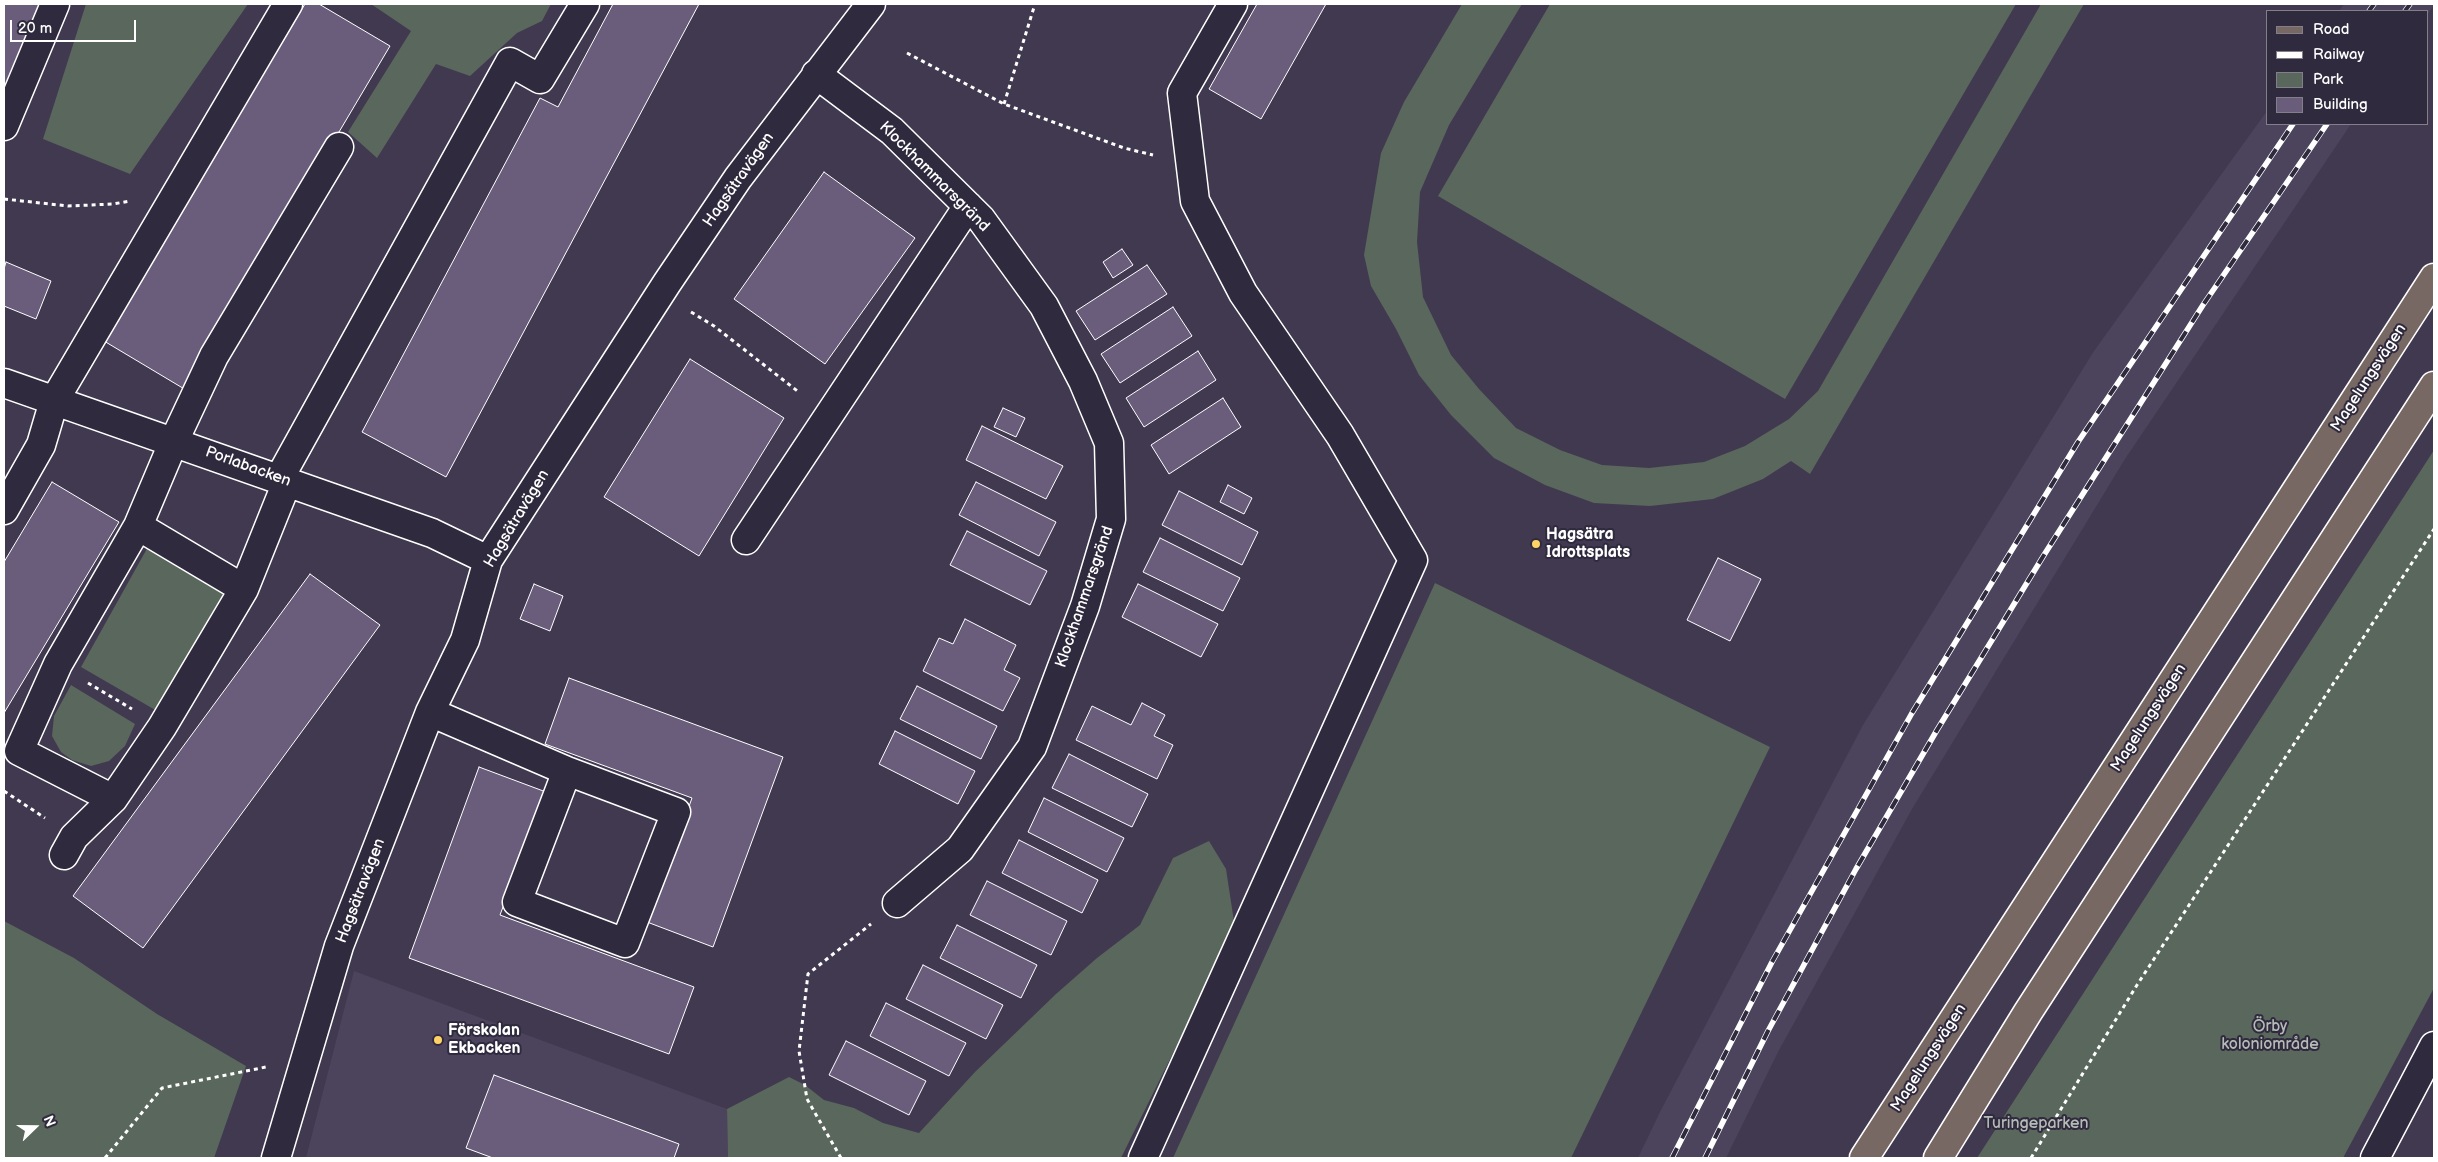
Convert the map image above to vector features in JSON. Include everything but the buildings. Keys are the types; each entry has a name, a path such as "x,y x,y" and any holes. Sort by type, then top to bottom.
{"main road":[{"name":"Magelungsvägen","path":"1864,1158 2434,278"},
{"path":"1938,1158 2028,1012 2434,386"}],"street":[{"path":"4,126 55,4"},
{"path":"4,510 41,445 54,401 288,4"},
{"path":"278,479 510,62 540,79 585,4"},
{"name":"Hagsätravägen","path":"276,1158 339,946 430,712 465,640 488,560 667,283 738,178 871,4"},
{"path":"1143,1158 1413,560 1340,435 1243,293 1195,202 1182,93 1233,4"},
{"name":"Klockhammarsgränd","path":"816,74 892,131 981,218 1044,306 1083,381 1108,443 1111,519 1085,606 1032,747 960,849 897,902"},
{"path":"69,846 113,799 162,727 244,589 278,479 465,104"},
{"path":"113,799 11,756 58,664 138,526 174,441 214,356 339,147"},
{"path":"746,540 968,206"},
{"name":"Porlabacken","path":"4,382 432,533 488,560"},
{"path":"138,526 244,589"},
{"path":"430,712 567,771 676,812 625,943 517,902 567,771"},
{"path":"2375,1158 2434,1046"}],"path":[{"path":"1004,104 1035,4"},
{"path":"906,54 1004,104 1124,148 1191,166"},
{"path":"4,199 68,206 113,204 142,198 171,202"},
{"path":"714,326 791,386"},
{"path":"2031,1158 2137,985 2434,529"},
{"path":"58,664 162,727"},
{"path":"4,791 69,846"},
{"path":"841,1158 807,1099 799,1051 808,974 897,902"},
{"path":"105,1158 162,1088 275,1066"}],"shaded area":[{"path":"2344,4 2434,4 2428,14 2428,10 2340,10"},
{"path":"2266,112 2266,125 2350,125 2125,459 1912,809 1778,1052 1726,1158 1638,1158 1660,1112 1863,725 2094,351"},
{"name":"Förskolan Ekbacken","path":"354,971 727,1109 728,1158 306,1158"}],"green space":[{"path":"86,4 248,4 130,174 43,139"},
{"path":"371,4 551,4 542,21 517,33 470,76 436,64 377,158 348,132 411,31"},
{"path":"1462,4 1522,4 1449,125 1420,192 1417,242 1423,297 1451,355 1479,389 1516,428 1560,450 1602,465 1649,468 1704,462 1745,446 1789,419 1818,391 2041,4 2084,4 1810,474 1791,461 1763,479 1713,499 1650,506 1594,503 1545,485 1494,458 1451,415 1419,375 1396,329 1371,286 1364,255 1381,153 1404,102"},
{"path":"1550,4 2016,4 1785,399 1438,196"},
{"name":"Örby koloniområde","path":"2434,450 2434,988 2343,1158 1977,1158"},
{"path":"149,545 226,589 157,711 81,667"},
{"path":"1435,583 1770,747 1571,1158 1173,1158"},
{"path":"71,685 135,724 125,746 109,761 91,766 72,760 61,752 52,736 54,716"},
{"path":"1209,841 1226,869 1235,928 1121,1158 728,1158 727,1109 789,1077 805,1085 824,1100 854,1108 883,1123 919,1133 975,1072 1056,994 1097,958 1140,925 1173,858"},
{"path":"4,921 74,958 157,1014 246,1066 214,1158 4,1158"}],"railway":[{"path":"2370,10 2374,4"},
{"path":"2406,10 2410,4"},
{"path":"1672,1158 1772,962 1912,713 2078,442 2292,125"},
{"path":"1705,1158 1768,1031 1856,869 1937,730 2044,555 2203,305 2326,125"}],"place":[{"name":"Hagsätra Idrottsplats","path":"1536,544"},
{"name":"Förskolan Ekbacken","path":"438,1040"}],"park label":[{"name":"Turingeparken","path":"2036,1124"}]}
